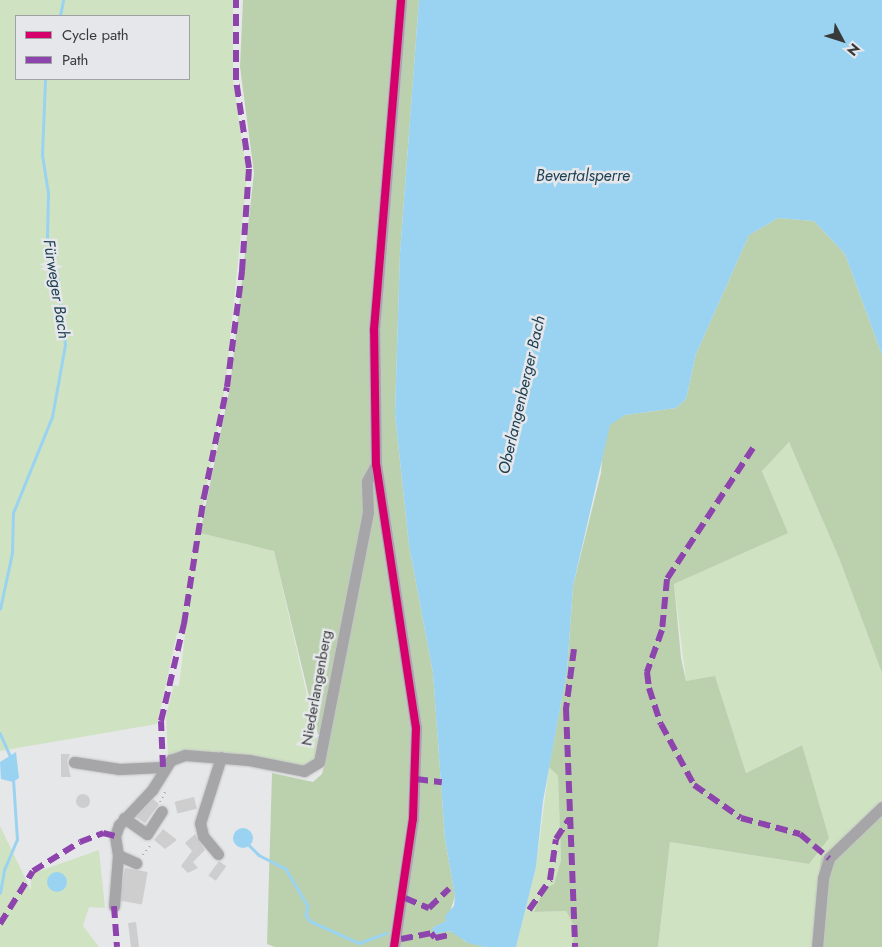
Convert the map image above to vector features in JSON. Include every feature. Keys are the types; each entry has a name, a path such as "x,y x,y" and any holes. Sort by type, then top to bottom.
{"street":[{"path":"394,947 412,819 416,728 376,465 374,330 401,0"},
{"name":"Niederlangenberg","path":"163,767 186,755 264,761 304,771 319,762 368,512 367,480 376,465"},
{"path":"218,854 203,836 200,823 221,757"},
{"path":"74,762 118,769 163,767 160,788 124,818 115,836 118,855 114,906"},
{"path":"817,947 823,878 829,858 882,807"},
{"path":"124,818 147,834 162,811"},
{"path":"118,855 136,863"}],"path":[{"path":"136,863 153,838"}],"green space":[{"path":"0,0 233,0 233,80 247,175 225,387 198,532 274,551 320,752 313,765 293,766 254,756 168,757 166,715 174,685 179,686 185,635 177,633 157,724 0,751"},
{"path":"243,0 419,0 400,253 395,414 409,545 433,673 445,839 455,896 447,921 432,928 458,933 464,941 485,947 275,947 267,944 272,773 313,782 322,774 325,763 274,551 200,533 230,387 254,173 240,67"},
{"path":"778,218 814,221 845,254 882,355 882,673 839,558 789,442 762,471 788,533 674,584 681,658 686,681 715,676 746,773 802,745 829,838 809,864 670,842 658,947 571,947 576,930 566,911 534,912 544,889 554,884 561,860 558,776 549,767 567,671 573,586 601,473 603,444 610,424 625,415 676,408 686,399 696,354 749,235"},
{"path":"789,442 839,558 882,673 882,803 812,947 658,947 670,842 809,864 801,745 746,773 715,677 686,681 674,584 787,533 762,470"},
{"path":"549,767 558,776 561,860 554,884 535,912 566,911 576,930 571,947 516,947 536,867"},
{"path":"882,803 882,947 812,947 821,858"},
{"path":"0,826 31,890 31,874 99,850 105,908 89,907 83,926 99,947 0,947"}],"water":[{"name":"Bevertalsperre","path":"419,0 882,0 882,355 845,254 814,221 778,218 749,235 696,354 686,399 676,408 625,415 610,425 573,586 567,671 543,801 536,867 516,947 485,947 468,943 450,931 434,934 432,928 446,921 445,916 454,906 455,896 445,839 433,673 409,545 395,414 400,253"},
{"path":"16,752 19,778 13,782 1,779 0,762"},
{"path":"243,828 250,831 253,838 250,845 243,848 236,845 233,838 236,831"},
{"path":"57,872 64,875 67,882 64,889 57,892 50,889 47,882 50,875"}],"building":[{"path":"61,754 70,754 67,761 71,777 61,777"},
{"path":"80,794 86,794 90,801 86,808 80,808 76,804 76,798"},
{"path":"194,797 197,809 177,813 175,802"},
{"path":"153,799 159,804 145,823 136,817"},
{"path":"163,829 177,840 165,849 154,840"},
{"path":"195,834 205,850 193,862 198,868 188,873 181,866 192,851 185,843"},
{"path":"219,861 226,866 216,881 208,876"},
{"path":"125,868 148,872 142,904 119,900"},
{"path":"136,922 139,947 131,947 128,923"}],"waterway":[{"name":"Fürweger Bach","path":"60,15 63,0"},
{"name":"Fürweger Bach","path":"0,609 12,553 13,513 52,417 65,345 56,267 47,238 48,193 42,155 45,80"},
{"name":"Fürweger Bach","path":"0,733 10,755"},
{"name":"Fürweger Bach","path":"0,893 4,870 17,840 13,780"},
{"path":"249,845 259,855 286,869 308,906 306,915 310,921 359,943 386,933"}],"marked path":[{"path":"163,767 161,721 184,624 204,497 227,387 242,271 249,168 236,80 236,0"},
{"path":"753,448 667,579 662,630 647,672 649,688 661,724 694,785 741,818 800,834 829,858"},
{"path":"574,649 566,709 575,947"},
{"path":"416,779 442,782"},
{"path":"529,910 550,880 556,839 569,819"},
{"path":"0,924 33,871 80,842 103,833 115,836"},
{"path":"405,898 429,908 449,889"},
{"path":"114,906 117,947"},
{"path":"401,939 431,933 435,938 449,935"}],"cycle path":[{"path":"394,947 413,819 416,728 376,465 374,330 401,0"}],"water label":[{"name":"Oberlangenberger Bach","path":"522,395"}]}
